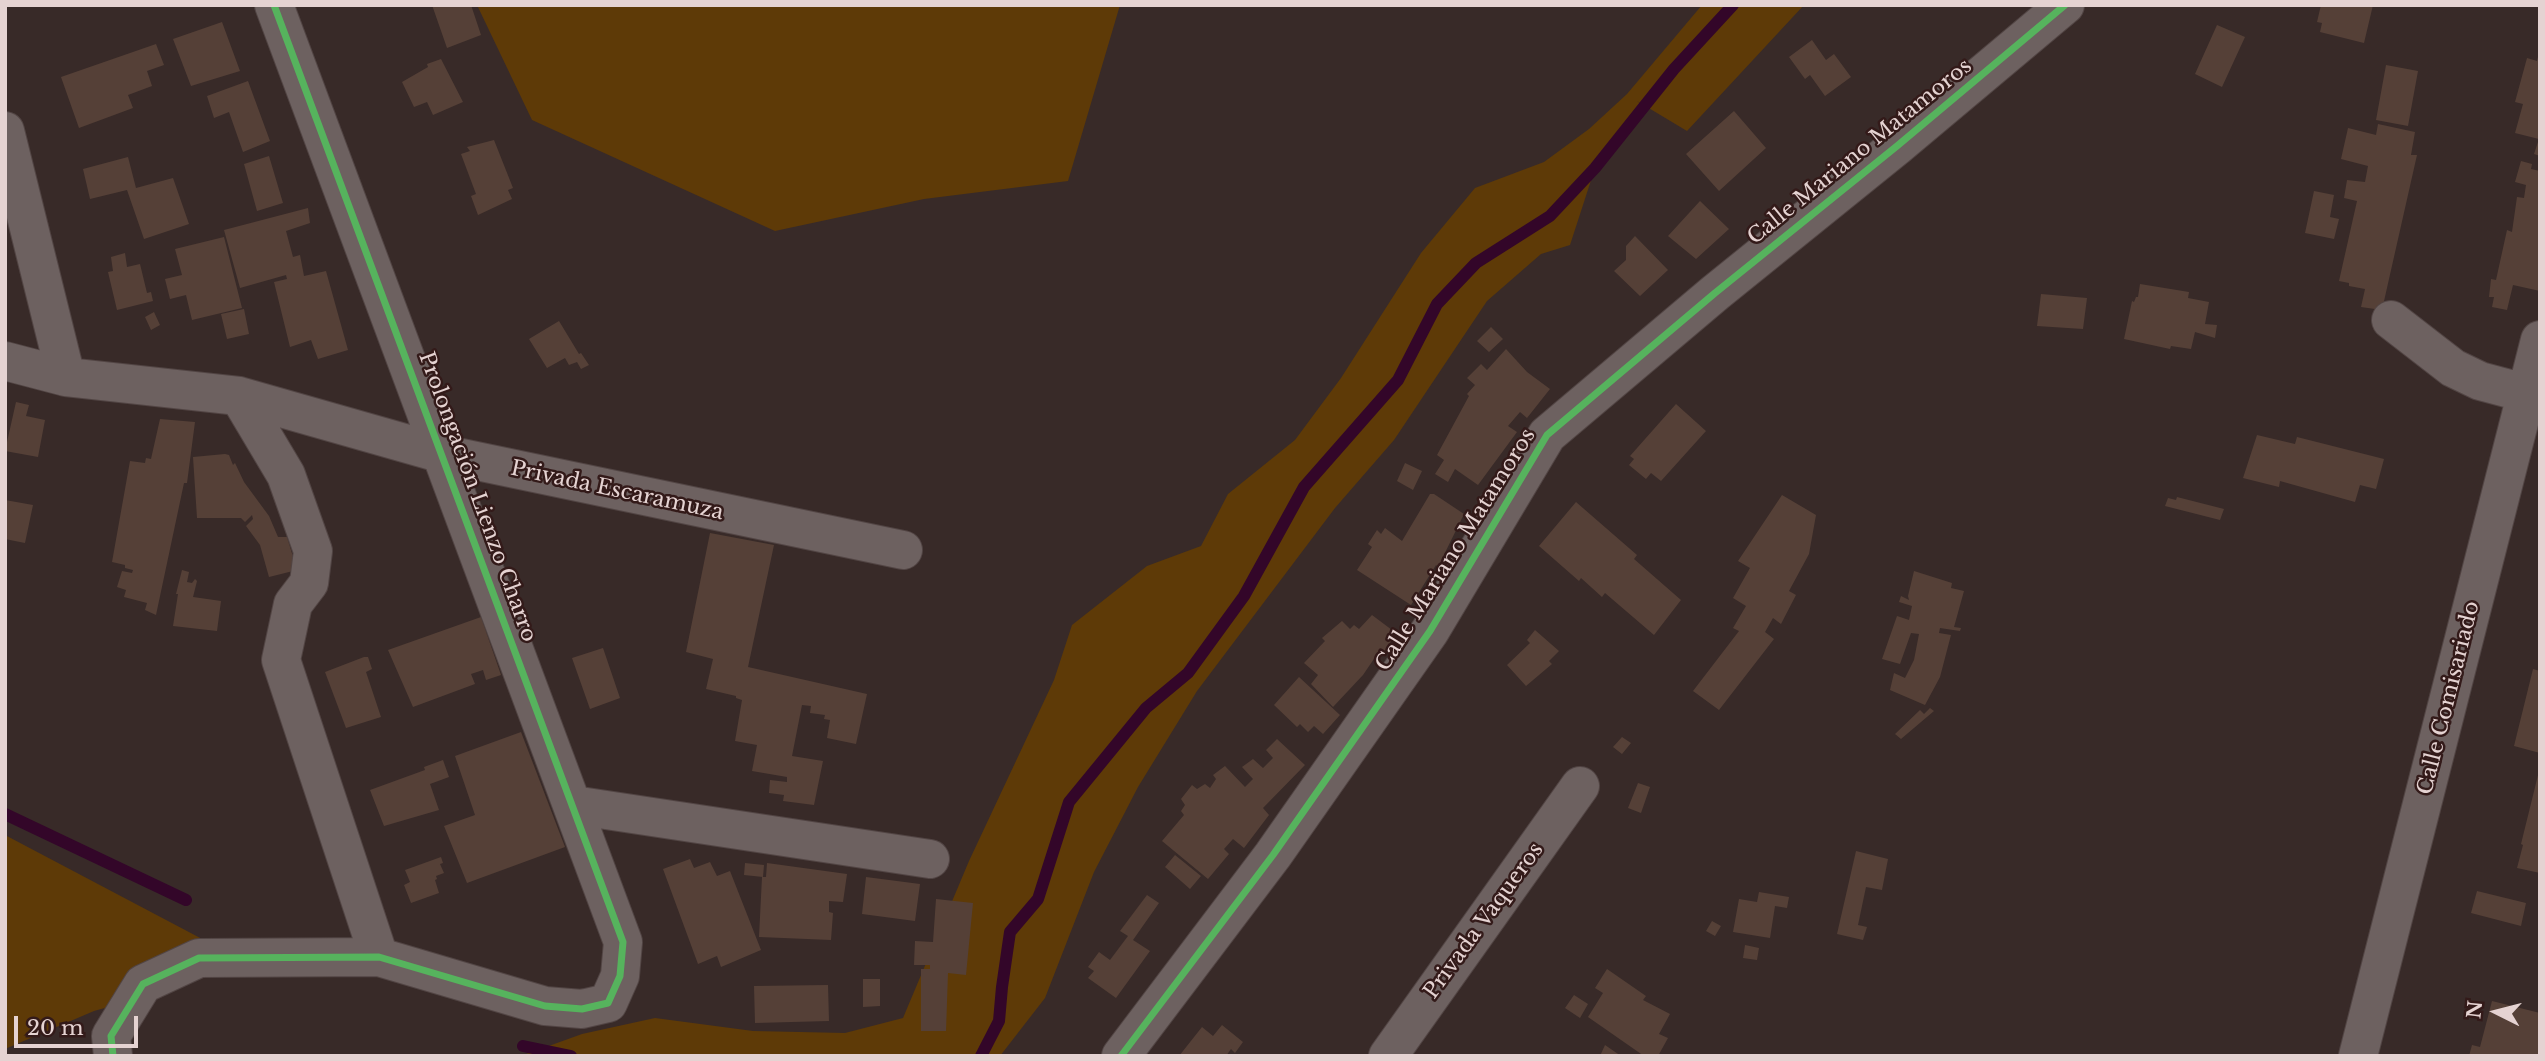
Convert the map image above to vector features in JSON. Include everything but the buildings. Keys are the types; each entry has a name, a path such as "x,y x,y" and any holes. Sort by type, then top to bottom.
{"street":[{"name":"Prolongación Lienzo Charro","path":"274,5 623,942 620,976 608,1003 582,1009 545,1006 379,957"},
{"name":"Calle Mariano Matamoros","path":"1121,1056 1273,855 1430,631 1547,435 2065,5"},
{"path":"5,131 65,377"},
{"path":"2391,320 2454,368 2480,381 2533,395"},
{"name":"Calle Comisariado","path":"2358,1056 2533,395 2540,340"},
{"name":"Privada Escaramuza","path":"5,361 65,377 239,396 443,454 903,550"},
{"path":"113,1056 111,1036 143,984 199,958 379,957 281,660 293,604 309,583 313,551 286,475 239,396"},
{"name":"Privada Vaqueros","path":"1388,1056 1580,786"},
{"path":"573,805 930,859"}],"shaded area":[{"path":"477,5 1120,5 1068,181 924,199 775,231 532,120"},
{"path":"1702,5 1804,5 1687,131 1637,101 1643,106 1595,168 1570,245 1541,254 1487,301 1394,440 1335,508 1197,691 1138,787 1094,872 1045,998 1000,1056 521,1056 582,1034 655,1018 753,1031 845,1033 903,1018 969,861 1054,680 1072,625 1147,566 1201,546 1228,494 1295,440 1341,378 1421,253 1475,188 1544,162 1589,129 1627,94"},
{"path":"5,835 204,940 133,1000 94,1011 5,1049"}],"waterway":[{"path":"981,1056 999,1021 1010,932 1038,899 1069,802 1146,708 1188,673 1244,596 1304,487 1398,380 1437,304 1476,263 1550,216 1595,168 1674,69 1733,5"},
{"path":"5,814 186,900"},
{"path":"523,1046 571,1056"}],"cycle path":[{"path":"113,1056 111,1036 143,984 199,958 379,957 545,1006 582,1009 608,1003 620,976 623,942 274,5"},
{"path":"1121,1056 1273,855 1430,631 1547,435 2065,5"}]}
